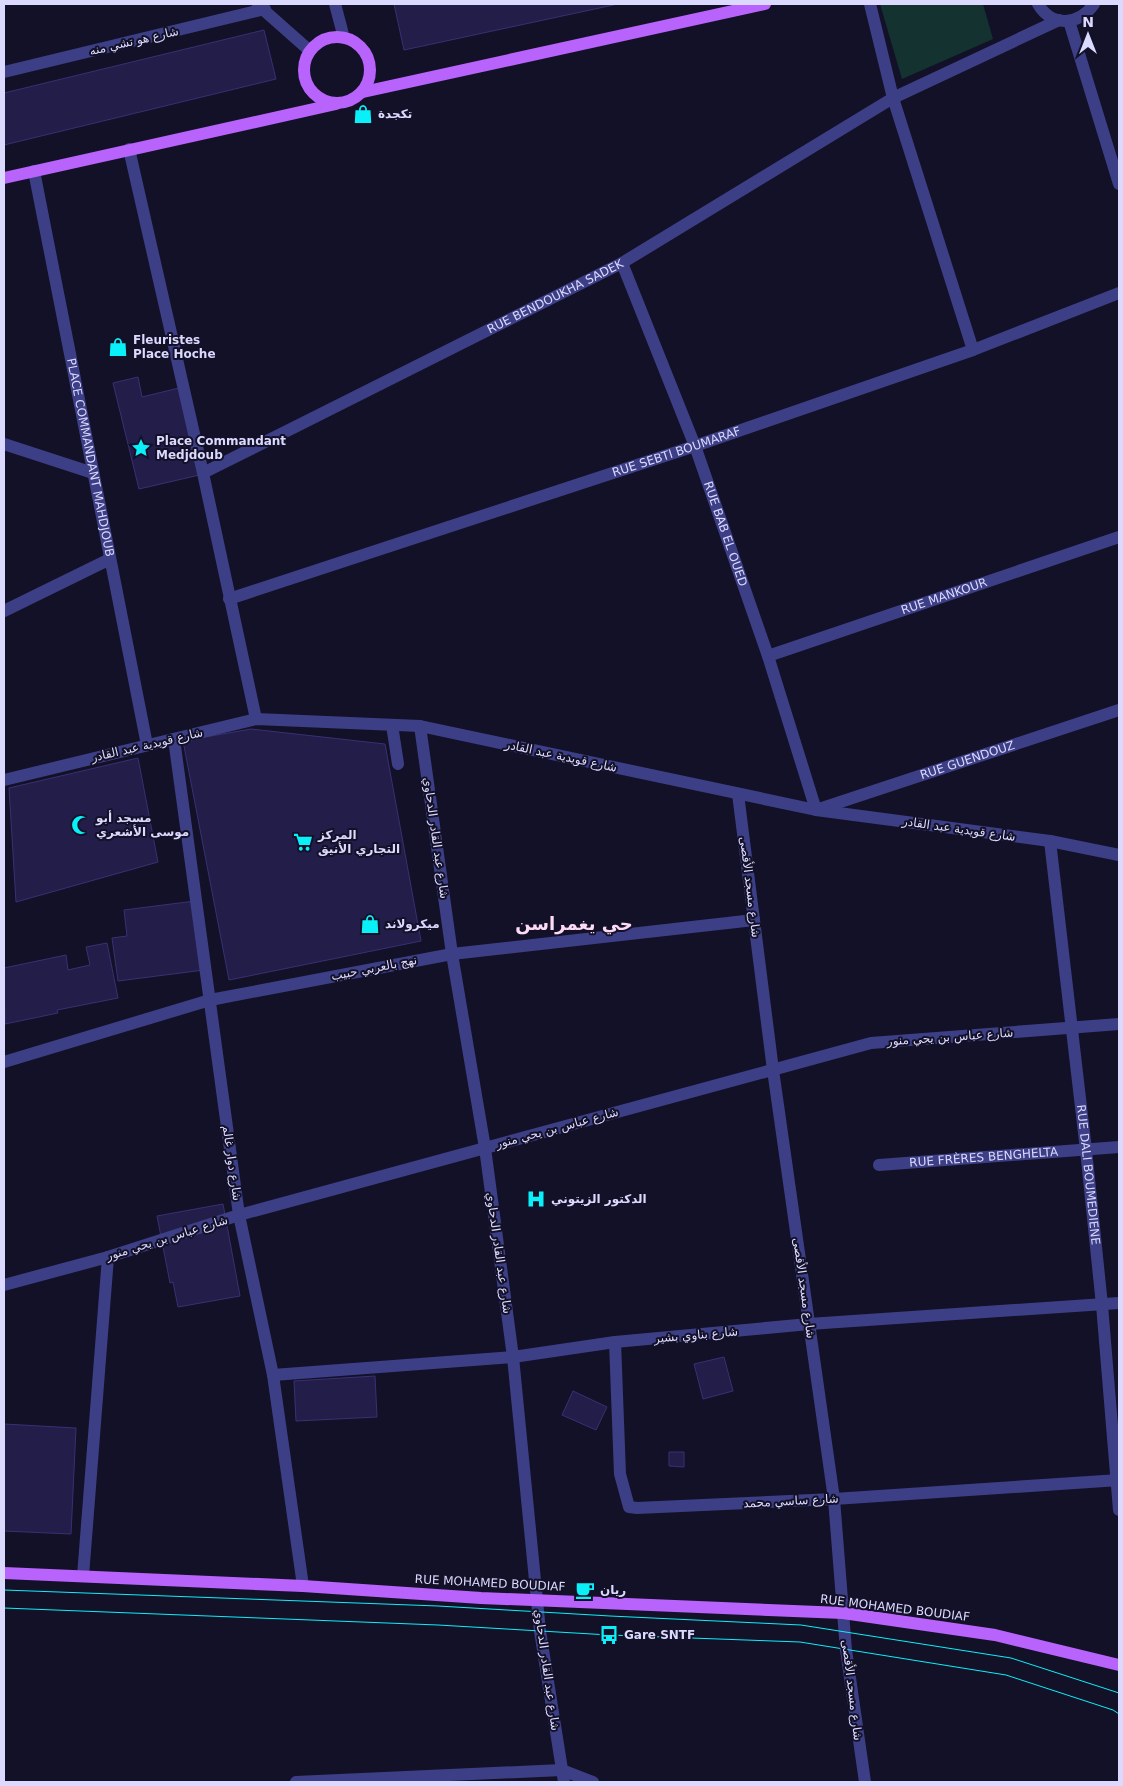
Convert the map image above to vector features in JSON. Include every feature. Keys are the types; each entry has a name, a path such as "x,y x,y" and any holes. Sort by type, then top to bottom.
{"main road":[{"path":"363,92 765,4"},
{"path":"4,178 346,102 363,92 369,82 371,71 369,60 364,50 355,42 335,37 317,44 310,51 304,70 310,89 326,102 336,104"},
{"name":"RUE MOHAMED BOUDIAF","path":"4,1573 303,1586 482,1598 844,1613 995,1635 1119,1665"}],"street":[{"path":"335,4 344,38"},
{"path":"870,4 893,98 973,350"},
{"path":"1038,4 1050,17 1064,20 1119,184"},
{"name":"RUE BENDOUKHA SADEK","path":"203,473 622,263 893,98 1064,20 1079,18 1088,12 1094,4"},
{"path":"261,7 310,51"},
{"name":"شارع هو تشي منه","path":"4,72 261,7"},
{"path":"129,149 203,473 256,719"},
{"name":"PLACE COMMANDANT MAHDJOUB","path":"34,171 147,745"},
{"name":"RUE BAB EL OUED","path":"622,263 695,446 768,656 816,810"},
{"name":"RUE SEBTI BOUMARAF","path":"229,599 695,446 973,350 1119,293"},
{"path":"4,444 93,473"},
{"name":"RUE MANKOUR","path":"768,656 1119,536"},
{"path":"4,611 110,559"},
{"name":"RUE GUENDOUZ","path":"816,810 1119,710"},
{"name":"شارع قويدية عبد القادر","path":"4,780 256,719 420,726 816,810 1050,841 1119,855"},
{"path":"392,725 398,764"},
{"name":"شارع عبد القادر الدحاوي","path":"420,726 452,954 485,1148 513,1357 540,1631 563,1776"},
{"name":"شارع دوار غالم","path":"174,739 239,1215 273,1375 303,1586"},
{"name":"شارع مسجد الأقصى","path":"738,794 773,1070 834,1500 846,1650 865,1782"},
{"name":"RUE DALI BOUMEDIENE","path":"1050,841 1102,1305 1119,1510"},
{"name":"نهج بالعربي حبيب","path":"4,1058 210,1000 452,954 754,920"},
{"name":"شارع عباس بن يحي منور","path":"4,1285 108,1257 239,1215 871,1044 1119,1024"},
{"name":"RUE FRÈRES BENGHELTA","path":"879,1166 1119,1147"},
{"path":"83,1576 108,1257"},
{"name":"شارع بناوي بشير","path":"273,1375 513,1357 615,1342 809,1324 1119,1303"},
{"name":"شارع ساسي محمد","path":"615,1342 620,1474 629,1507 834,1500 1117,1480"},
{"path":"296,1782 563,1776 593,1782"}],"green space":[{"path":"880,4 983,4 993,39 902,79"}],"building":[{"path":"394,4 618,4 404,50"},
{"path":"264,30 276,79 4,145 4,93"},
{"path":"138,377 142,397 187,386 208,473 139,489 113,383"},
{"name":"المركز التجاري الأنيق","path":"251,729 385,744 421,941 229,980 183,741"},
{"name":"مسجد أبو موسى الأشعري","path":"138,758 158,862 16,902 9,788"},
{"path":"195,901 204,970 118,981 112,938 127,936 124,910"},
{"path":"107,943 118,998 57,1010 58,1013 5,1024 4,968 66,955 68,970 90,965 86,947"},
{"path":"223,1204 240,1296 178,1307 173,1282 170,1283 157,1216"},
{"path":"724,1357 733,1391 703,1399 694,1364"},
{"path":"375,1376 377,1417 296,1421 294,1381"},
{"path":"573,1391 607,1407 596,1430 562,1415"},
{"path":"4,1424 76,1428 71,1534 4,1531"},
{"path":"669,1452 684,1452 684,1467 669,1466"}],"tram line":[{"path":"4,1590 438,1606 801,1625 1011,1658 1119,1693"},
{"path":"4,1608 438,1625 609,1635 800,1642 1006,1675 1113,1710 1119,1714"}],"place":[{"name":"تكجدة","path":"363,114"},
{"name":"Fleuristes Place Hoche","path":"118,347"},
{"name":"Place Commandant Medjdoub","path":"141,448"},
{"name":"مسجد أبو موسى الأشعري","path":"81,825"},
{"name":"المركز التجاري الأنيق","path":"303,842"},
{"name":"ميكرولاند","path":"370,924"},
{"name":"الدكتور الزيتوني","path":"536,1199"},
{"name":"ريان","path":"585,1590"},
{"name":"Gare SNTF","path":"609,1635"}],"district":[{"name":"حي يغمراسن","path":"574,924"}]}
